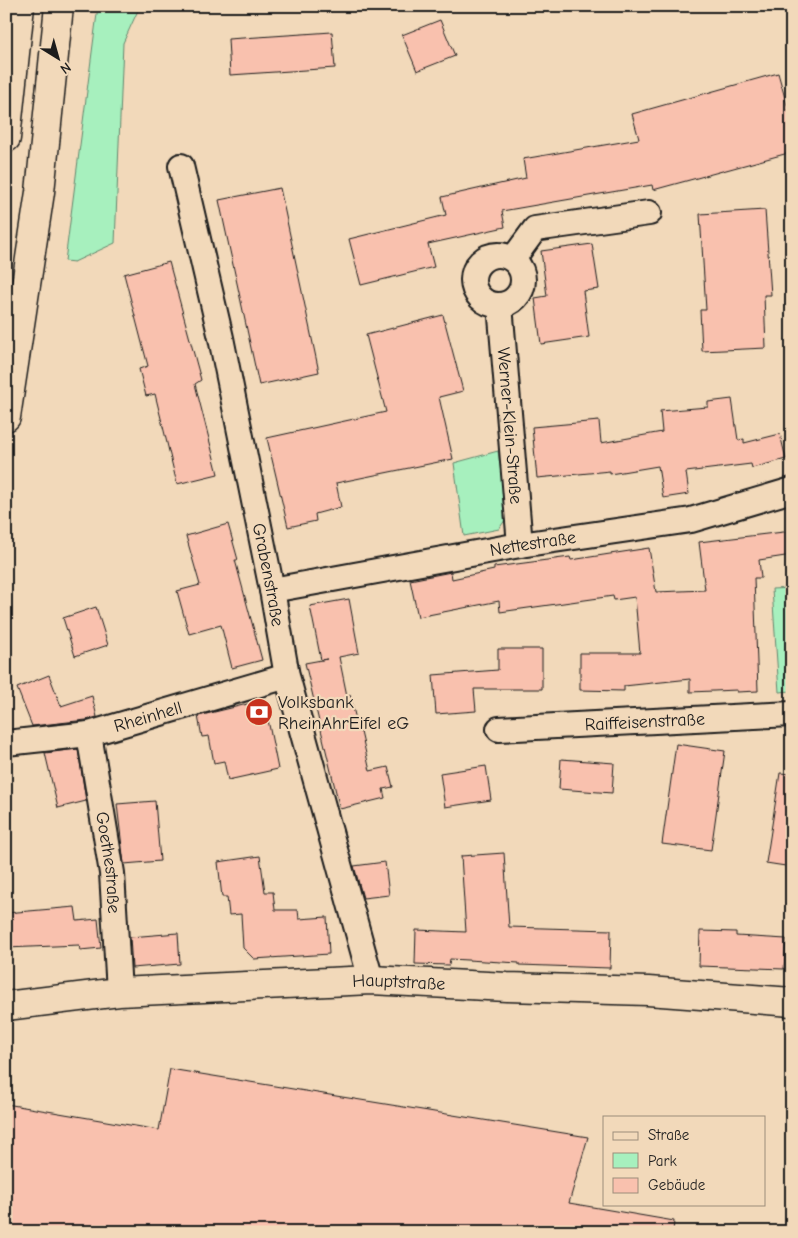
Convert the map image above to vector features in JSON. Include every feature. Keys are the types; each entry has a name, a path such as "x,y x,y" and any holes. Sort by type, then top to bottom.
{"main road":[{"path":"6,138 20,6"},
{"path":"6,417 40,192 62,14"},
{"name":"Hauptstraße","path":"6,1006 119,992 371,980 507,987 648,991 792,1002"}],"street":[{"name":"Grabenstraße","path":"180,166 220,338 272,590 287,676 371,980"},
{"path":"512,259 535,229 649,213"},
{"path":"496,254 504,255 519,265 523,282 516,298 500,305 483,301 476,294 472,277 474,269 480,262 487,256 496,254"},
{"name":"Werner-Klein-Straße","path":"500,305 520,545"},
{"name":"Nettestraße","path":"272,590 520,545 691,520 792,490"},
{"name":"Rheinhell","path":"6,742 88,734 287,676"},
{"name":"Raiffeisenstraße","path":"499,729 792,714"},
{"name":"Goethestraße","path":"88,734 112,873 119,992"}],"green space":[{"path":"98,6 140,6 123,43 115,243 74,262 65,261"},
{"path":"498,451 507,517 499,529 464,536 454,463"},
{"path":"792,588 792,691 779,692 772,589"}],"building":[{"path":"440,20 455,56 417,71 402,35"},
{"path":"332,32 335,68 230,75 228,39"},
{"path":"778,73 792,123 792,152 653,190 652,185 502,211 505,227 428,244 434,267 361,285 349,239 446,215 442,197 526,178 523,159 639,139 632,114"},
{"path":"280,188 319,372 259,385 219,200"},
{"path":"765,210 771,295 764,295 766,348 702,351 700,310 706,310 700,214"},
{"path":"592,244 599,289 583,291 589,337 541,344 535,298 547,296 541,251"},
{"path":"169,262 201,380 195,384 218,474 177,484 155,394 146,396 139,369 148,366 124,274"},
{"path":"443,315 463,391 439,397 453,459 336,483 341,507 315,514 316,521 288,527 267,438 386,412 366,335"},
{"path":"732,399 738,440 744,439 744,443 780,434 786,459 752,468 751,464 686,472 689,494 663,498 658,466 610,474 610,471 537,478 532,427 599,421 601,443 662,432 660,411 708,407 708,402"},
{"path":"228,524 238,560 235,560 262,660 232,668 221,625 189,634 177,591 200,585 186,536"},
{"path":"792,531 792,555 759,560 761,578 754,578 758,691 690,692 690,679 624,686 624,691 580,690 580,653 640,653 635,597 614,600 613,596 500,612 499,601 418,617 410,580 451,572 452,579 494,570 494,567 570,557 571,560 649,548 656,592 705,590 699,542"},
{"path":"349,599 359,653 339,657 347,696 350,695 370,771 388,767 393,787 383,789 385,798 340,809 305,663 327,659 321,660 310,606"},
{"path":"96,607 108,645 75,656 63,618"},
{"path":"498,649 542,649 542,689 474,689 476,711 436,714 433,675 498,670"},
{"path":"49,675 61,706 92,696 97,717 32,726 17,688"},
{"path":"264,700 278,769 228,780 224,761 214,763 209,736 202,737 198,716"},
{"path":"676,744 725,751 711,850 662,844"},
{"path":"78,749 86,801 58,808 45,753"},
{"path":"561,759 614,763 612,793 559,789"},
{"path":"486,766 491,800 445,807 440,773"},
{"path":"780,773 792,774 792,867 766,863"},
{"path":"155,801 160,861 124,864 117,804"},
{"path":"504,853 509,927 611,930 610,968 519,965 519,963 450,959 449,965 415,964 416,930 466,932 461,856"},
{"path":"260,856 265,892 273,892 275,910 298,910 299,919 327,917 329,954 254,959 243,948 241,914 229,915 227,897 222,897 218,862"},
{"path":"385,862 389,895 363,898 354,866"},
{"path":"75,907 77,921 98,919 101,948 80,950 79,945 6,948 6,913"},
{"path":"700,931 736,932 736,936 786,939 784,969 699,966"},
{"path":"178,933 180,964 132,968 130,937"},
{"path":"170,1069 588,1137 569,1203 674,1221 673,1232 6,1232 6,1104 159,1130"}],"place":[{"name":"Volksbank RheinAhrEifel eG","path":"259,712"}]}
